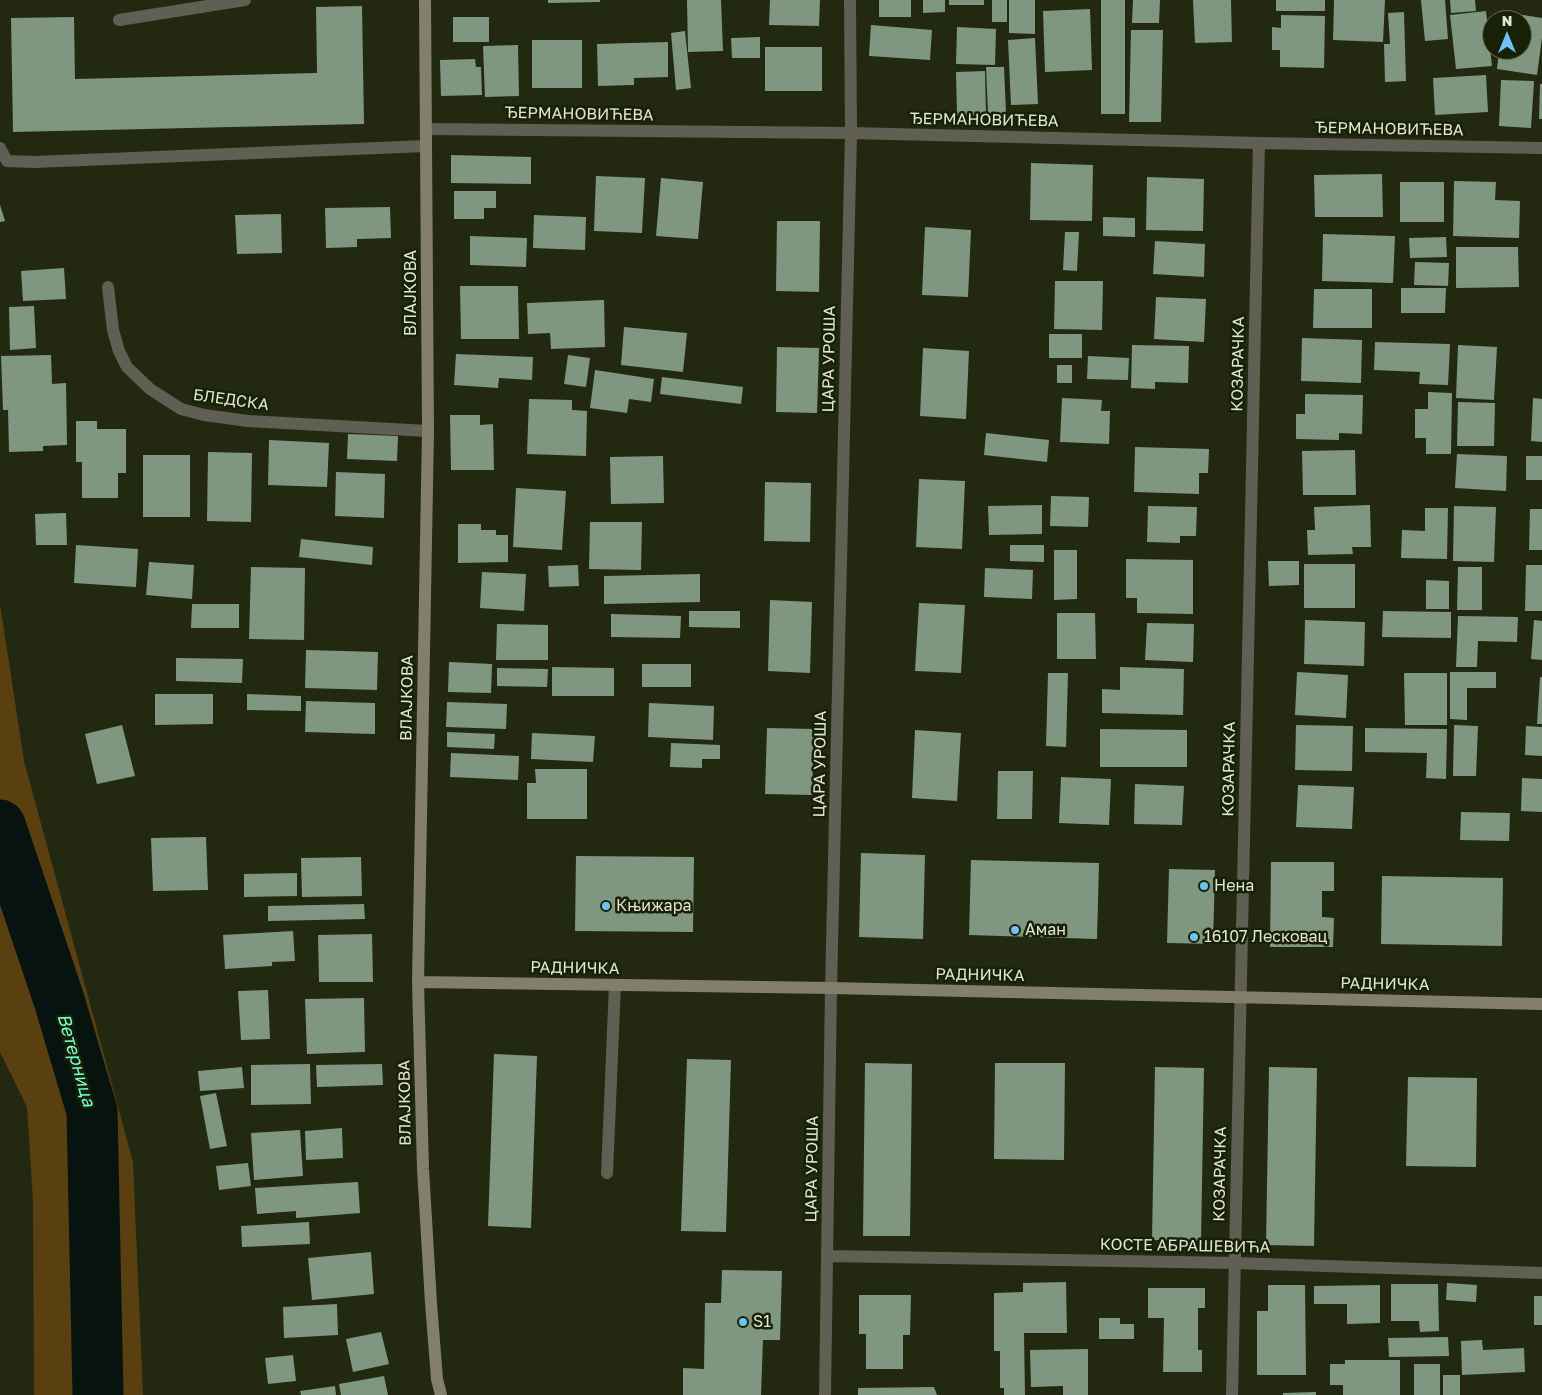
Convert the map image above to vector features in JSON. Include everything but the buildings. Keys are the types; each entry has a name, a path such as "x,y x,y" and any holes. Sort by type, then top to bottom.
{"main road":[{"name":"ВЛАЈКОВА","path":"425,0 428,431 418,982 423,1179 430,1303 441,1395"},
{"name":"РАДНИЧКА","path":"418,982 831,988 1542,1004"}],"street":[{"path":"119,20 245,0"},
{"name":"ЦАРА УРОША","path":"824,1395 831,988 851,133 850,0"},
{"name":"ЂЕРМАНОВИЋЕВА","path":"426,129 851,133 1542,148"},
{"name":"КОЗАРАЧКА","path":"1232,1395 1259,143"},
{"path":"0,148 7,161 35,162 426,146"},
{"name":"БЛЕДСКА","path":"108,287 113,330 119,351 127,367 150,389 181,409 204,415 248,421 428,431"},
{"path":"607,1173 615,985"},
{"name":"КОСТЕ АБРАШЕВИЋА","path":"827,1256 1234,1263 1542,1273"}],"shaded area":[{"path":"0,604 24,761 133,1162 143,1395 34,1395 33,1201 27,1107 0,1052"}],"waterway":[{"name":"Ветерница","path":"0,825 59,1000 92,1111 98,1395"}],"place":[{"name":"Нена","path":"1204,886"},
{"name":"Књижара","path":"606,906"},
{"name":"Аман","path":"1015,930"},
{"name":"16107 Лесковац","path":"1194,937"},
{"name":"S1","path":"743,1322"}]}
